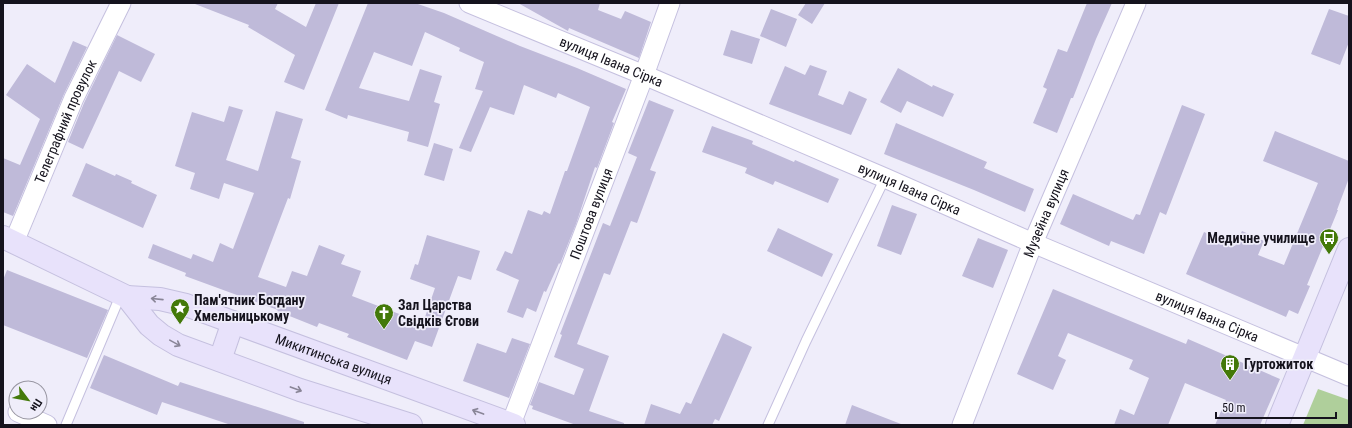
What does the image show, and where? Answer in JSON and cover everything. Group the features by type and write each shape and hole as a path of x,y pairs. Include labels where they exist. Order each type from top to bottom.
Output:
{"street":[{"name":"Телеграфний провулок","path":"9,240 74,98 122,3"},
{"name":"вулиця Івана Сірка","path":"469,3 644,75 1033,243 1349,376"},
{"name":"Поштова вулиця","path":"513,424 670,3"},
{"name":"Музейна вулиця","path":"962,425 1033,243 1136,3"},
{"name":"Микитинська вулиця","path":"9,240 124,295 173,301 513,424"},
{"path":"1277,425 1349,249"},
{"name":"Микитинська вулиця","path":"124,295 149,325 161,335 178,345 300,390 412,425"},
{"path":"220,360 234,322"},
{"path":"36,420 47,425"}],"lane":[{"path":"768,425 806,341 885,178"},
{"path":"66,425 124,295"}],"green space":[{"path":"1318,389 1349,400 1349,425 1303,425"}],"building":[{"path":"195,3 278,3 275,9 306,27 316,3 339,3 304,90 284,82 295,55 248,27 249,25"},
{"path":"368,3 415,3 444,13 626,89 612,122 614,123 597,168 595,167 576,224 560,264 559,263 546,292 544,291 536,312 527,308 523,318 507,312 519,280 496,270 505,251 512,254 528,210 542,215 544,211 550,214 590,107 558,93 556,98 524,85 514,115 490,107 471,152 459,148 483,91 475,89 484,62 459,51 460,48 425,32 412,66 374,52 359,88 409,101 420,69 442,76 434,102 440,104 428,147 407,141 409,132 348,115 347,119 325,110"},
{"path":"518,3 600,3 598,10 621,19 625,11 651,22 639,58 569,28 568,31"},
{"path":"806,3 825,3 812,24 798,15"},
{"path":"1087,3 1112,3 1057,133 1033,123 1047,89 1043,87 1058,49 1067,52"},
{"path":"771,9 797,19 786,47 760,36"},
{"path":"1329,9 1349,16 1349,42 1340,65 1311,54"},
{"path":"731,30 760,39 752,64 723,55"},
{"path":"117,35 155,54 141,82 119,71 83,149 68,142 84,103"},
{"path":"73,41 87,47 64,94 13,216 3,212 3,158 20,165 40,119 6,95 27,64 55,83"},
{"path":"810,65 827,71 818,95 843,105 849,91 867,99 851,135 769,104 785,66 805,75"},
{"path":"898,68 932,87 933,85 954,94 943,117 907,101 901,113 880,102"},
{"path":"649,100 674,110 650,170 656,172 637,223 631,221 610,275 604,273 577,344 609,356 589,411 624,423 624,425 576,425 532,409 533,406 530,405 539,382 574,395 584,369 554,357 562,335 560,334 603,223 610,226 637,157 628,153"},
{"path":"1182,105 1205,114 1166,215 1160,212 1144,254 1111,241 1109,246 1060,224 1073,194 1133,220 1136,214 1140,215"},
{"path":"229,106 243,110 226,160 258,171 276,111 303,119 291,158 301,161 290,199 288,198 258,277 286,287 292,271 307,276 319,245 345,255 341,264 361,271 352,296 423,323 435,288 410,279 415,264 418,265 427,235 480,251 471,280 458,276 432,347 415,341 407,360 347,337 349,334 319,323 317,327 277,311 278,310 185,276 186,273 148,258 153,244 191,259 193,254 213,262 220,243 233,249 254,193 224,183 219,199 190,189 195,173 175,166 192,112 224,122"},
{"path":"896,123 987,162 984,168 1034,189 1025,212 884,154"},
{"path":"712,126 753,141 752,144 794,162 795,160 839,179 828,203 775,181 773,185 745,173 747,168 702,152"},
{"path":"1275,131 1349,161 1349,178 1338,210 1307,285 1310,286 1298,314 1289,310 1286,317 1186,274 1204,232 1235,246 1242,231 1264,241 1258,255 1284,265 1318,183 1263,161"},
{"path":"434,143 453,149 444,181 424,175"},
{"path":"86,163 115,176 116,174 132,181 131,183 157,195 143,228 72,196"},
{"path":"892,205 917,214 901,255 877,246"},
{"path":"778,228 833,254 822,277 767,251"},
{"path":"978,238 1008,250 993,288 962,276"},
{"path":"7,270 108,310 87,358 3,325 3,280"},
{"path":"1053,289 1186,344 1188,339 1280,379 1260,425 1215,425 1226,400 1185,383 1168,425 1114,425 1120,409 1134,415 1149,378 1129,369 1133,360 1068,333 1058,356 1066,360 1053,390 1017,374"},
{"path":"723,333 752,347 719,421 715,419 712,425 644,425 651,404 680,414 686,402 691,404"},
{"path":"512,338 530,344 509,398 463,381 477,343 506,353"},
{"path":"104,355 178,386 180,382 304,422 304,425 231,425 162,402 157,415 90,388"},
{"path":"852,405 901,424 901,425 845,425"}],"place":[{"name":"Медичне училище","path":"1329,255"},
{"name":"Пам'ятник Богдану Хмельницькому","path":"180,325"},
{"name":"Зал Царства Свідків Єгови","path":"384,330"},
{"name":"Гуртожиток","path":"1230,381"}]}
